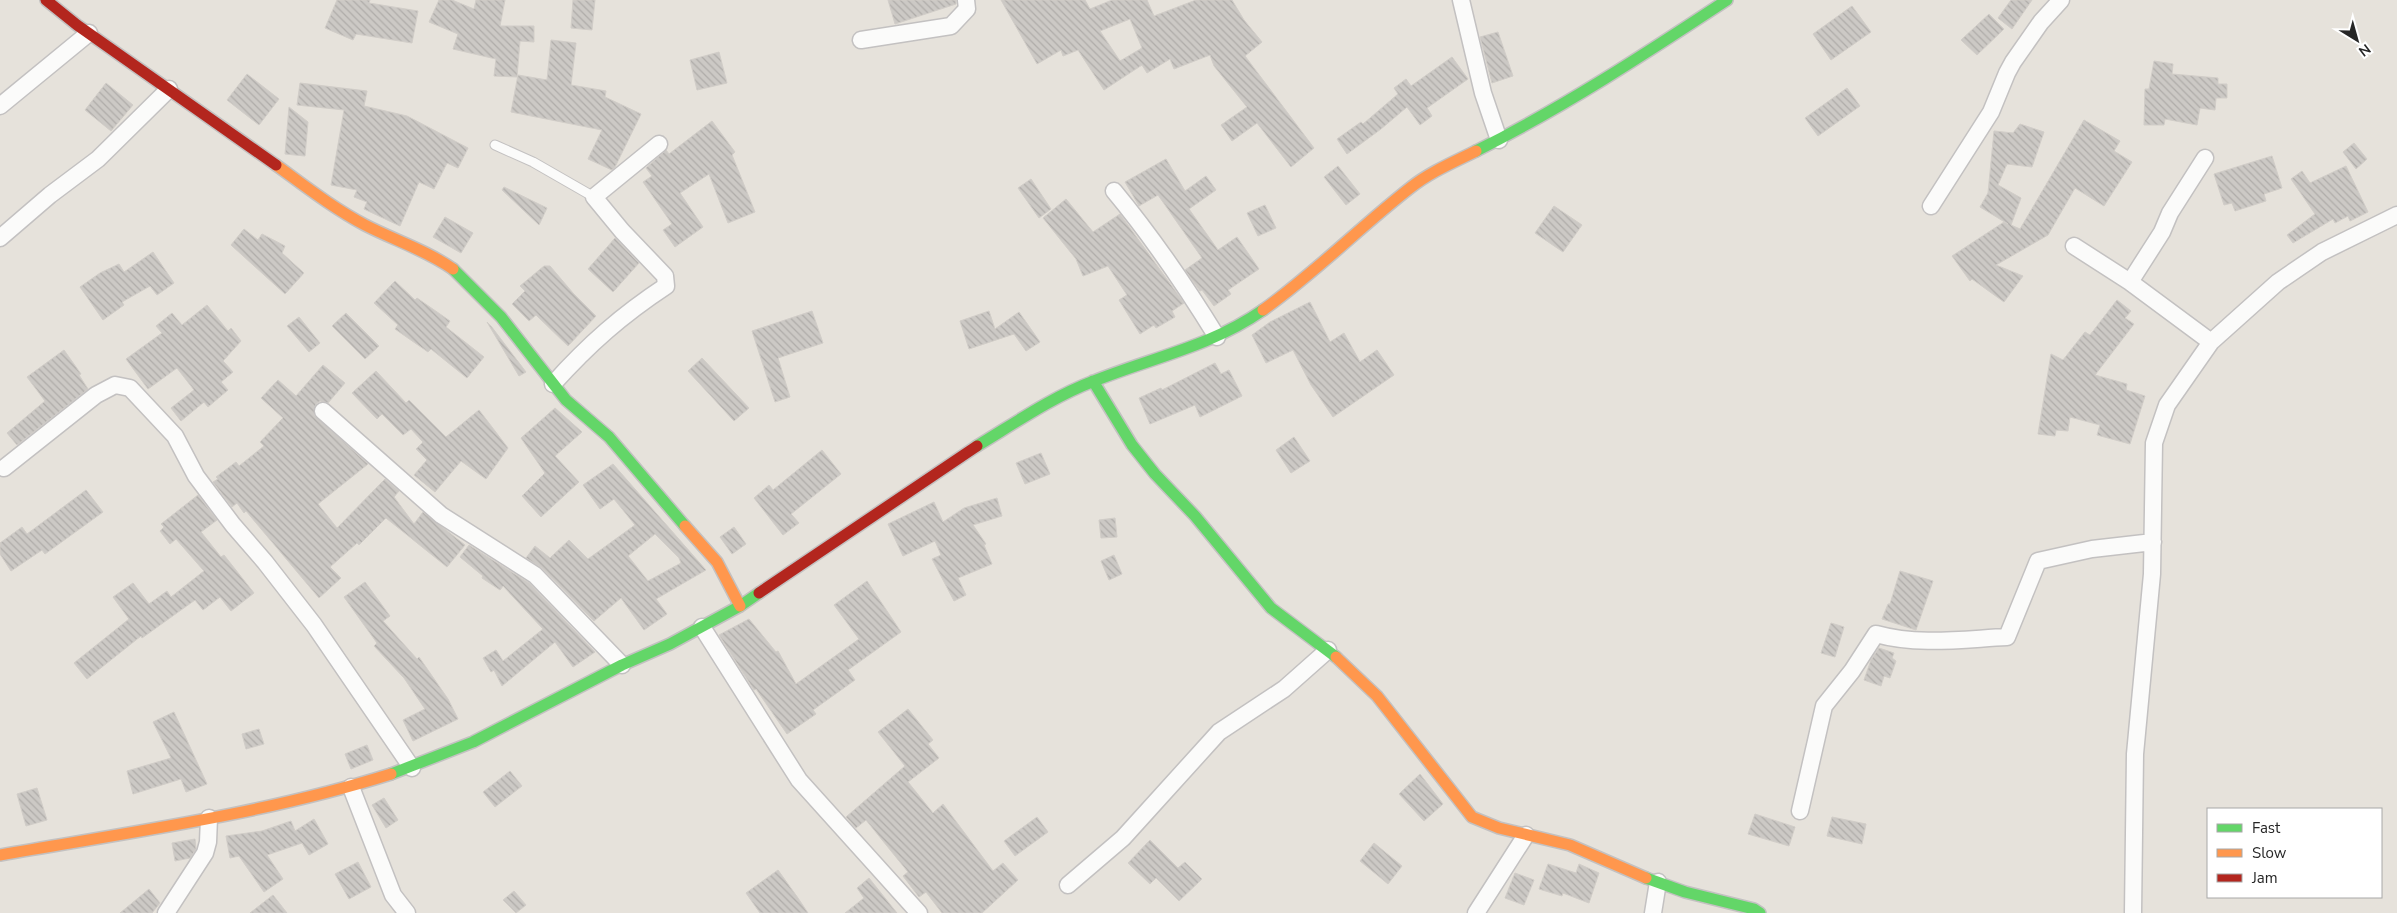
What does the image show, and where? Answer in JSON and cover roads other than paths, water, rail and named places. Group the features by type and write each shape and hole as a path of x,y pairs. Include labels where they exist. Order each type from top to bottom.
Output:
{"street":[{"path":"46,0 89,33 241,138 328,203 365,225 439,259 458,272 501,318 553,384 578,412 609,437 652,490 717,562 740,606"},
{"path":"861,40 951,26 967,9 966,0"},
{"path":"1461,0 1483,93 1499,140"},
{"path":"0,855 209,818 351,787 412,768 474,742 622,665 670,644 740,606 963,454 1035,410 1093,381 1217,337 1239,327 1268,308 1411,187 1440,169 1528,125 1617,72 1727,0"},
{"path":"1930,206 1991,112 2007,73 2042,22 2061,0"},
{"path":"0,106 89,33"},
{"path":"0,238 50,195 98,160 169,89"},
{"path":"553,384 580,354 628,312 666,286 665,276 622,231 594,197 659,144"},
{"path":"2130,282 2205,158"},
{"path":"1114,191 1153,239 1185,285 1217,337"},
{"path":"2134,913 2135,754 2152,574 2154,443 2167,405 2211,342 2285,277 2322,252 2397,215"},
{"path":"2074,246 2130,282 2211,342"},
{"path":"1093,381 1145,462 1195,516 1265,601 1328,650 1377,696 1466,812 1488,824 1570,845 1684,892 1754,909 1760,913"},
{"path":"4,468 103,391 115,385 130,388 172,432 196,476 232,525 265,562 314,625 412,768"},
{"path":"323,411 441,515 535,575 622,665"},
{"path":"1800,811 1824,706 1852,671 1876,634 1895,639 1932,641 2007,637 2038,561 2092,549 2153,542"},
{"path":"702,627 798,780 919,913"},
{"path":"1068,885 1123,838 1219,732 1284,689 1328,650"},
{"path":"351,787 393,895 407,913"},
{"path":"166,913 205,853 208,842 209,818"},
{"path":"1476,913 1526,835"},
{"path":"1653,913 1658,882"}],"lane":[{"path":"495,145 533,162 594,197"}]}
